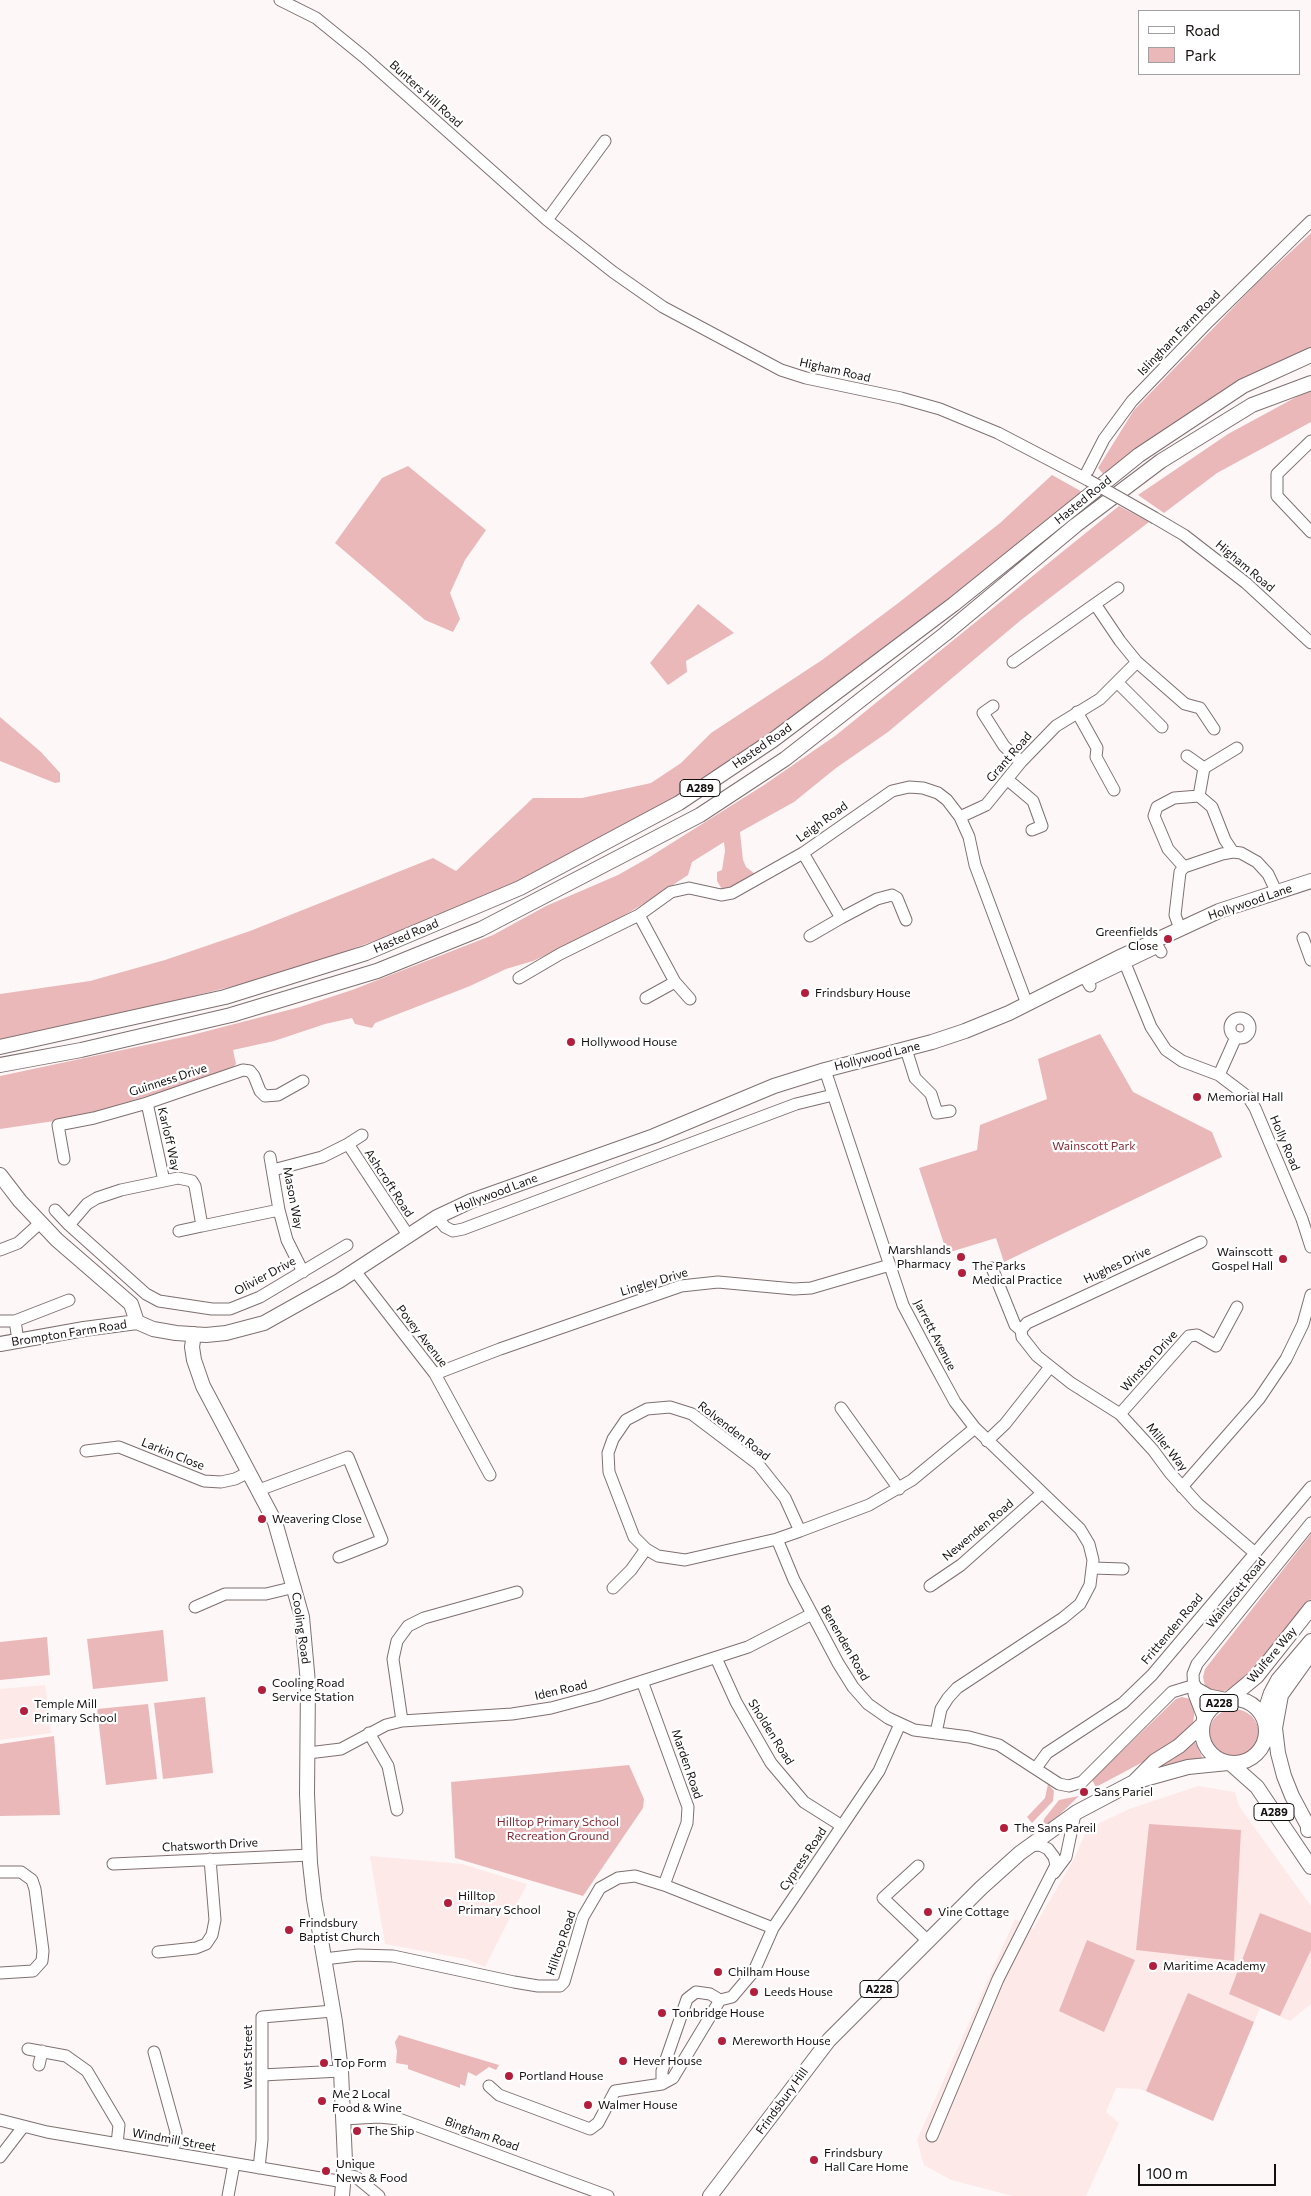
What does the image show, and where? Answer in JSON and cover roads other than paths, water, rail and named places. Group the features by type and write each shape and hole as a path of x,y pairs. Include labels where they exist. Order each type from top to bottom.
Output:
{"main road":[{"name":"Hasted Road","path":"0,1047 225,997 366,953 520,888 678,802 773,740 954,604 1139,455 1243,386 1311,355"},
{"name":"Hasted Road","path":"0,1065 81,1050 231,1015 377,971 482,929 700,815 785,759 945,634 1076,525 1161,461 1252,405 1311,383"},
{"name":"Hollywood Lane","path":"137,1322 153,1329 194,1334 226,1333 264,1324 301,1304 437,1217 484,1196 618,1150 774,1086 966,1031 1123,960 1180,929 1219,911 1311,882"},
{"path":"0,1175 40,1223 71,1253 131,1304 137,1322"},
{"name":"Brompton Farm Road","path":"0,1344 137,1322"},
{"name":"Cooling Road","path":"194,1334 192,1347 194,1360 203,1386 276,1522 302,1617 308,1683 306,1794 310,1854 313,1889 333,2007 341,2071 344,2178 342,2196"},
{"name":"Wulfere Way","path":"1229,1699 1257,1676 1311,1608"},
{"name":"Wulfere Way","path":"1263,1717 1271,1692 1278,1680 1311,1641"},
{"name":"A289","path":"1310,1832 1284,1776 1278,1753 1275,1728 1281,1695 1311,1652"},
{"name":"A228","path":"1263,1717 1257,1708 1248,1702 1229,1699 1213,1707 1203,1723 1202,1737 1208,1751 1217,1759 1229,1763 1242,1763 1255,1756 1262,1748 1266,1733"},
{"path":"1263,1717 1266,1733"},
{"name":"Frindsbury Hill","path":"1134,1782 1155,1761 1179,1746 1203,1723"},
{"name":"A289","path":"1266,1733 1277,1779 1296,1818 1310,1832"},
{"name":"A289","path":"1229,1763 1257,1787 1311,1867"},
{"name":"Frindsbury Hill","path":"710,2196 822,2048 997,1872 1028,1846 1075,1814 1134,1782 1188,1767 1229,1763"}],"street":[{"name":"Bunters Hill Road","path":"280,0 316,18 364,57 547,220"},
{"path":"547,220 605,141"},
{"name":"Higham Road","path":"547,220 613,272 663,307 781,370 806,378 901,398 950,412 1044,455 1184,535 1238,577 1311,643"},
{"name":"Islingham Farm Road","path":"1086,479 1104,439 1132,401 1208,322 1311,220"},
{"path":"1311,441 1277,474 1277,496 1311,532"},
{"path":"1013,662 1118,588"},
{"path":"1095,604 1120,641 1138,662 1185,704 1200,708 1214,729"},
{"name":"Grant Road","path":"960,817 986,805 1021,762 1056,726 1100,699 1118,684 1138,662"},
{"path":"1118,684 1162,728"},
{"path":"984,712 1004,746 1021,762"},
{"path":"1078,712 1097,748 1096,757 1114,790"},
{"path":"1199,796 1204,768 1237,748"},
{"path":"1187,756 1204,768"},
{"path":"1008,780 1033,801 1040,831"},
{"name":"Leigh Road","path":"519,978 560,954 640,915 671,892 689,888 721,895 732,893 803,853 892,791 909,787 924,788 938,793 947,800 960,817 969,837 975,865 1027,1004"},
{"path":"1184,867 1168,849 1154,816 1157,807 1165,801 1182,796 1199,796 1212,808 1225,840 1233,852"},
{"path":"1180,929 1175,915 1180,872 1184,867 1222,854 1241,852 1257,862 1268,874 1277,892"},
{"path":"803,853 841,918"},
{"path":"810,936 877,899 892,895 897,898 906,920"},
{"path":"640,915 675,982 690,999"},
{"path":"1303,938 1311,960"},
{"path":"1090,986 1087,981 1123,960 1158,947 1161,952"},
{"name":"Holly Road","path":"1123,960 1151,1027 1166,1050 1182,1061 1219,1075 1248,1097 1256,1108 1306,1217 1311,1247"},
{"path":"646,998 675,982"},
{"path":"1219,1075 1236,1037"},
{"path":"906,1048 915,1078 931,1094 937,1113 950,1111"},
{"name":"Guinness Drive","path":"64,1159 58,1125 94,1118 147,1103 243,1070 250,1071 260,1091 265,1096 278,1095 303,1081"},
{"name":"Jarrett Avenue","path":"825,1070 903,1305 955,1402 987,1441 1080,1530 1092,1552 1093,1568 1088,1590 1074,1610 972,1677 950,1696 940,1713 936,1733"},
{"name":"Hollywood Lane","path":"437,1217 444,1227 452,1231 463,1229 796,1104 833,1095"},
{"name":"Karloff Way","path":"147,1103 164,1181"},
{"name":"Ashcroft Road","path":"273,1170 322,1157 362,1135"},
{"name":"Ashcroft Road","path":"348,1144 408,1235"},
{"name":"Mason Way","path":"270,1157 279,1210 287,1240 303,1272"},
{"path":"69,1225 87,1204 97,1198 121,1190 178,1178 192,1181 195,1186 202,1226"},
{"name":"Olivier Drive","path":"55,1210 69,1225 146,1294 158,1301 173,1304 230,1309 260,1296 347,1246"},
{"path":"179,1231 279,1210"},
{"path":"0,1250 18,1244 40,1223"},
{"name":"Hughes Drive","path":"1021,1330 1027,1323 1201,1242"},
{"name":"Lingley Drive","path":"435,1374 500,1349 681,1286 718,1282 811,1288 890,1265"},
{"name":"Miller Way","path":"992,1268 1015,1325 1021,1330 1022,1337 1037,1356 1071,1383 1120,1414 1154,1450 1182,1487 1198,1504 1255,1553"},
{"name":"Povey Avenue","path":"354,1271 435,1374 490,1475"},
{"path":"1182,1487 1259,1399 1286,1359 1303,1324 1311,1295"},
{"path":"0,1321 15,1321 69,1300"},
{"name":"Winston Drive","path":"1120,1414 1189,1336 1197,1335 1216,1346 1237,1307"},
{"path":"15,1321 18,1340"},
{"path":"987,1441 1005,1424 1050,1367"},
{"name":"Rolvenden Road","path":"800,1531 784,1498 758,1464 692,1414 670,1406 654,1407 639,1412 621,1426 612,1439 608,1461 609,1472 630,1530 646,1549 667,1559 685,1560 777,1539 800,1531 869,1505 899,1489 975,1428"},
{"path":"841,1408 899,1489"},
{"name":"Larkin Close","path":"86,1450 119,1447 204,1482 221,1482 235,1479 248,1472"},
{"path":"259,1490 348,1457 382,1540 339,1557"},
{"name":"Frittenden Road","path":"1036,1768 1047,1753 1123,1703 1152,1675 1311,1487"},
{"name":"Newenden Road","path":"930,1586 961,1564 1042,1493"},
{"name":"Wainscott Road","path":"1203,1723 1194,1694 1194,1674 1199,1660 1311,1522"},
{"name":"Benenden Road","path":"777,1539 791,1575 845,1675 859,1695 874,1709 914,1730 969,1737 995,1743 1057,1783 1069,1786 1082,1782 1172,1692 1195,1686"},
{"path":"613,1588 631,1570 646,1549"},
{"path":"1093,1568 1124,1569"},
{"path":"195,1608 225,1594 266,1594 295,1587"},
{"path":"402,1721 393,1659 396,1641 408,1626 424,1618 518,1592"},
{"name":"Iden Road","path":"308,1753 341,1749 386,1725 402,1721 512,1714 551,1708 748,1647 812,1614"},
{"name":"Sholden Road","path":"716,1658 736,1702 771,1764 804,1802 842,1826"},
{"name":"Marden Road","path":"642,1681 686,1796 689,1810 686,1826 664,1884"},
{"path":"1195,1686 1209,1694 1229,1699"},
{"name":"Cypress Road","path":"662,2084 672,2078 720,2000 732,1997 754,1971 773,1928 879,1771 900,1724"},
{"path":"369,1733 388,1766 397,1810"},
{"path":"1047,1882 1066,1857 1075,1814"},
{"path":"932,2136 998,1979 1056,1865 1054,1857 1048,1848 1040,1845 1028,1846"},
{"name":"Chatsworth Drive","path":"113,1864 310,1854"},
{"path":"158,1952 196,1948 206,1944 212,1935 215,1920 210,1859"},
{"path":"918,1866 883,1898 928,1941"},
{"path":"0,1872 21,1872 32,1880 44,1951 42,1961 33,1971 0,1973"},
{"name":"Hilltop Road","path":"324,1959 358,1955 393,1956 514,1982 553,1988 560,1986 564,1982 583,1917 600,1888 618,1878 635,1876 664,1884 773,1928"},
{"path":"489,2086 499,2095 590,2129 598,2123 615,2090 662,2084 662,2071 687,1999 696,1992 710,1994 720,2000"},
{"name":"West Street","path":"259,2168 262,2142 262,2017 333,2007"},
{"path":"28,2049 72,2059 89,2073 119,2125 117,2144"},
{"path":"39,2065 42,2052"},
{"path":"154,2052 176,2132 172,2153"},
{"path":"262,2075 341,2071"},
{"name":"Bingham Road","path":"343,2119 380,2117 399,2119 608,2196"},
{"name":"Windmill Street","path":"0,2120 23,2127 234,2164 344,2178 356,2177 379,2196"},
{"path":"0,2157 23,2127"},
{"path":"228,2196 234,2164"}],"place":[{"name":"Greenfields Close","path":"1168,939"},
{"name":"Frindsbury House","path":"805,993"},
{"name":"Hollywood House","path":"571,1042"},
{"name":"Memorial Hall","path":"1197,1097"},
{"name":"Marshlands Pharmacy","path":"961,1257"},
{"name":"Wainscott Gospel Hall","path":"1283,1259"},
{"name":"The Parks Medical Practice","path":"962,1273"},
{"name":"Weavering Close","path":"262,1519"},
{"name":"Cooling Road Service Station","path":"262,1690"},
{"name":"Temple Mill Primary School","path":"24,1711"},
{"name":"Sans Pariel","path":"1084,1792"},
{"name":"The Sans Pareil","path":"1004,1828"},
{"name":"Hilltop Primary School","path":"448,1903"},
{"name":"Vine Cottage","path":"928,1912"},
{"name":"Frindsbury Baptist Church","path":"289,1930"},
{"name":"Maritime Academy","path":"1153,1966"},
{"name":"Chilham House","path":"718,1972"},
{"name":"Leeds House","path":"754,1992"},
{"name":"Tonbridge House","path":"662,2013"},
{"name":"Mereworth House","path":"722,2041"},
{"name":"Hever House","path":"623,2061"},
{"name":"Top Form","path":"324,2063"},
{"name":"Portland House","path":"509,2076"},
{"name":"Me 2 Local Food & Wine","path":"322,2101"},
{"name":"Walmer House","path":"588,2105"},
{"name":"The Ship","path":"357,2131"},
{"name":"Frindsbury Hall Care Home","path":"814,2160"},
{"name":"Unique News & Food","path":"326,2171"}],"park label":[{"name":"Wainscott Park","path":"1094,1146"},
{"name":"Hilltop Primary School Recreation Ground","path":"558,1829"}]}
